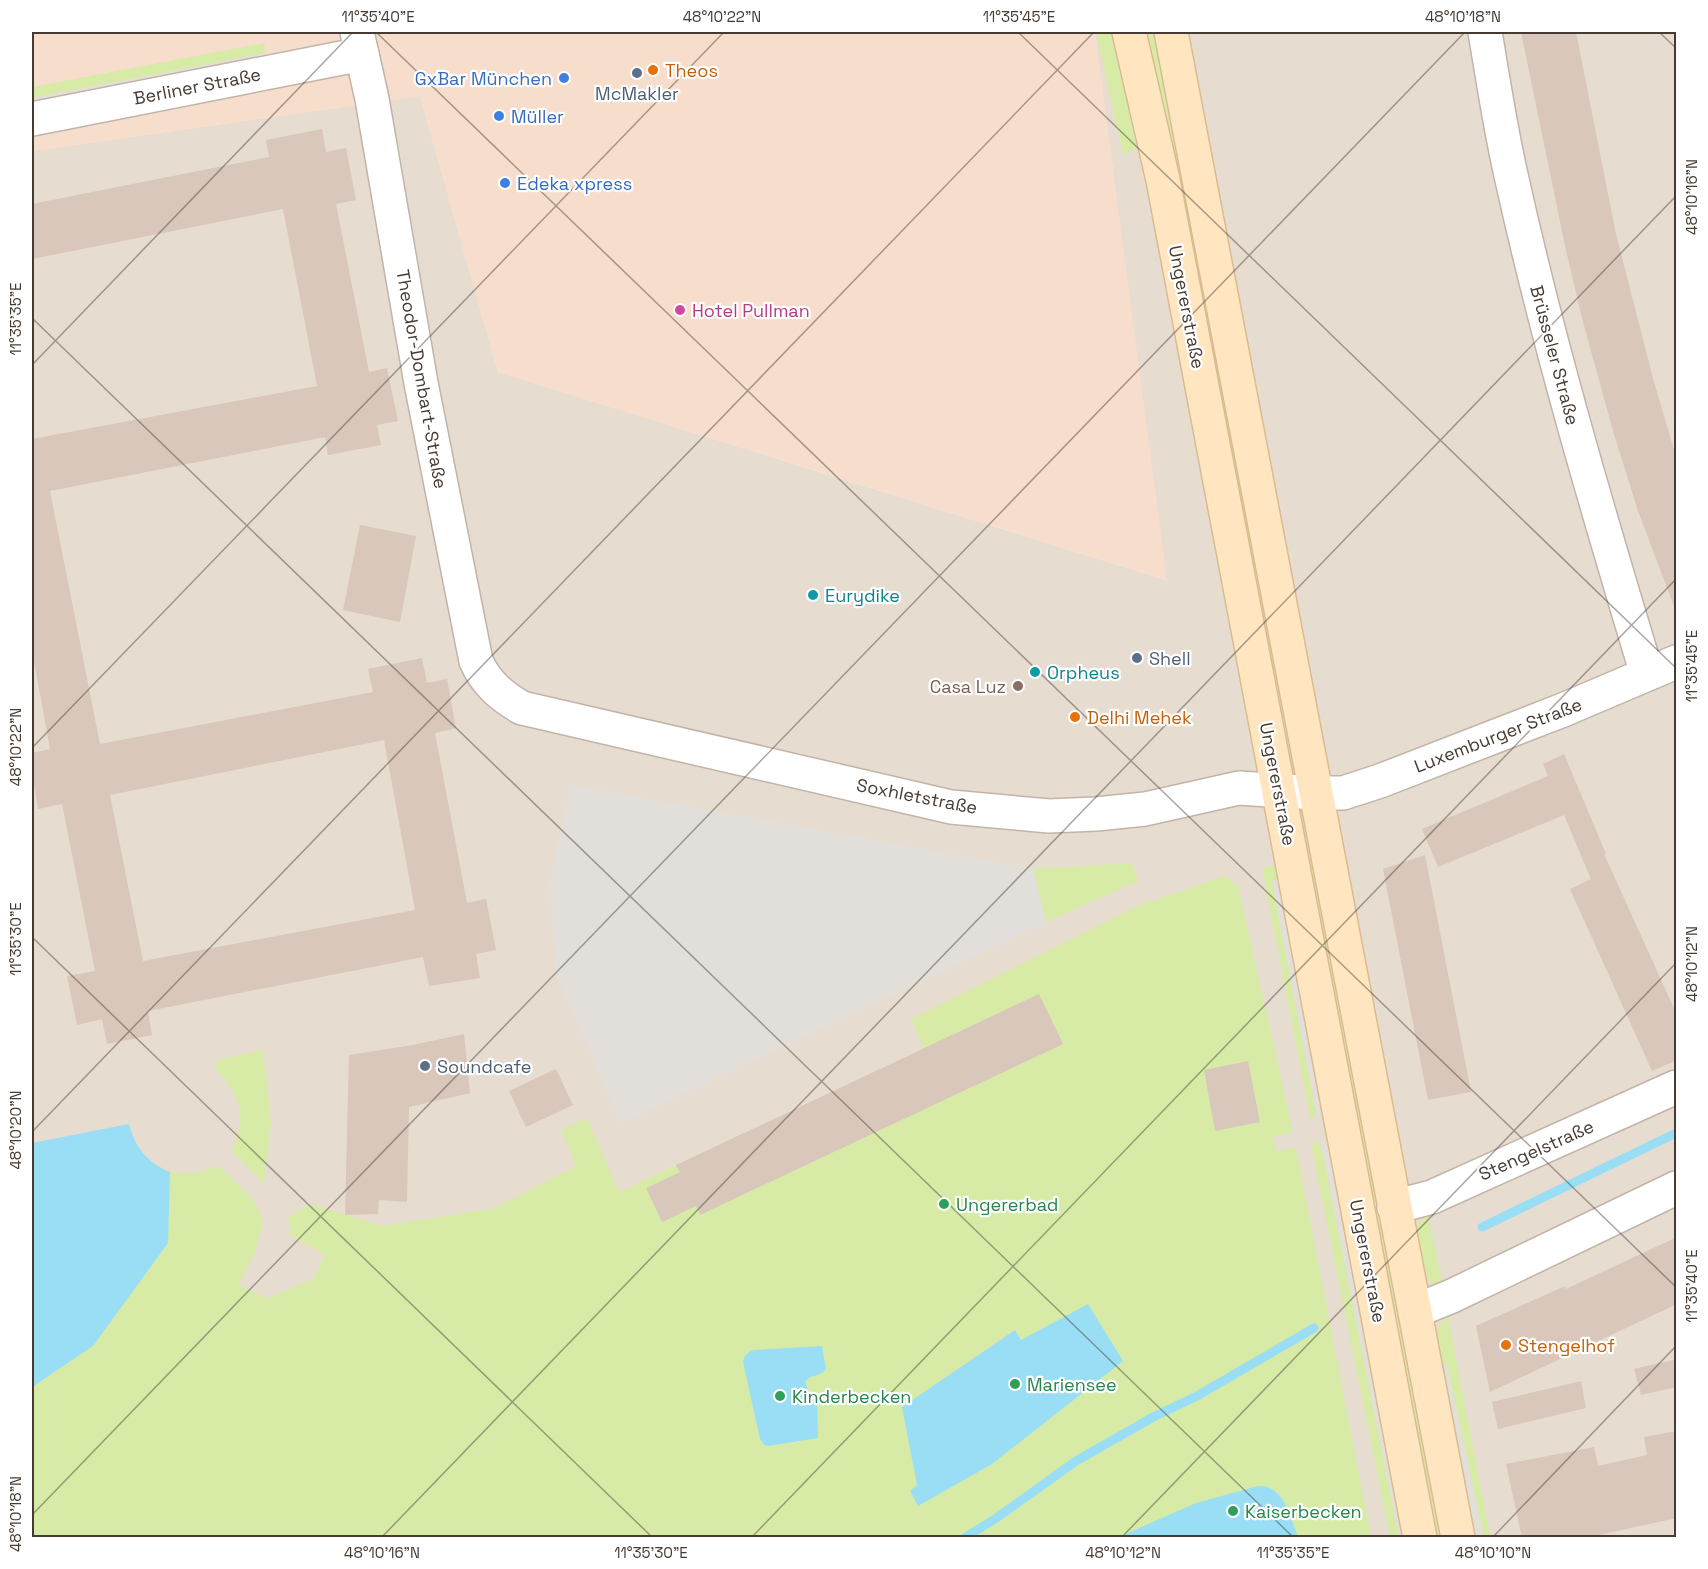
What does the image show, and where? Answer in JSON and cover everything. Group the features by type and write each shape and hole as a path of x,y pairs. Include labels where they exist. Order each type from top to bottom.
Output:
{"main road":[{"name":"Ungererstraße","path":"1129,32 1162,180 1420,1538"},
{"name":"Ungererstraße","path":"1172,32 1458,1538"}],"street":[{"name":"Brüsseler Straße","path":"1485,32 1510,173 1551,344 1586,470 1662,668"},
{"name":"Berliner Straße","path":"32,119 359,43"},
{"name":"Theodor-Dombart-Straße","path":"359,43 372,99 421,382 476,661 492,687 506,699 522,708"},
{"name":"Luxemburger Straße","path":"1316,793 1343,793 1380,781 1563,710 1662,668"},
{"name":"Soxhletstraße","path":"522,708 951,807 1049,816 1145,809 1239,788 1316,793"},
{"name":"Stengelstraße","path":"1394,1207 1432,1197 1677,1087"},
{"path":"1415,1311 1452,1296 1677,1188"}],"shaded area":[{"path":"32,32 1095,32 1167,580 498,372 420,96 32,151"},
{"path":"1095,32 1676,32 1676,1537 1363,1537 1248,1061 1221,922 1039,994 676,1165 32,1481 32,151 420,96 498,372 1166,580"},
{"path":"266,53 268,62 32,107 32,98"},
{"path":"570,785 1033,869 1046,922 621,1123 556,973 550,884"},
{"path":"1283,879 1328,1114 1317,1116 1272,881"},
{"path":"1332,1140 1410,1537 1399,1537 1321,1143"},
{"path":"1435,1358 1447,1365 1483,1533 1481,1537 1473,1537"}],"green space":[{"path":"1096,32 1116,32 1143,140 1138,147 1123,155"},
{"path":"1143,32 1158,32 1286,709 1277,710"},
{"path":"264,43 266,53 32,98 32,87"},
{"path":"1132,863 1138,881 1046,922 1033,869"},
{"path":"1280,865 1283,879 1272,882 1317,1116 1310,1118 1262,868"},
{"path":"1316,867 1445,1537 1435,1537 1307,869"},
{"name":"Ungererbad","path":"1225,876 1238,886 1293,1132 1272,1137 1277,1151 1296,1147 1371,1537 32,1538 32,1387 93,1346 167,1243 170,1172 195,1173 219,1166 250,1196 263,1223 254,1255 238,1285 267,1298 313,1279 325,1255 290,1235 288,1217 310,1204 383,1226 495,1208 576,1166 561,1130 587,1118 619,1192 924,1049 911,1019 1137,906"},
{"path":"263,1050 271,1121 264,1184 231,1150 239,1128 239,1107 230,1087 215,1069 219,1059"},
{"path":"1321,1143 1399,1537 1390,1537 1311,1145"},
{"path":"1428,1215 1443,1286 1424,1277 1415,1231 1423,1218"},
{"path":"1448,1316 1490,1537 1481,1537 1483,1532 1435,1358 1435,1340 1438,1330"}],"water":[{"path":"129,1124 144,1154 155,1164 170,1172 168,1243 93,1346 32,1387 32,1143"},
{"name":"Mariensee","path":"1088,1304 1123,1361 992,1464 918,1506 910,1491 917,1485 902,1407 1015,1330 1021,1340"},
{"name":"Kinderbecken","path":"822,1346 826,1369 805,1382 810,1395 817,1399 818,1438 764,1445 760,1439 743,1362 746,1355 755,1350"},
{"name":"Kaiserbecken","path":"1258,1486 1267,1487 1280,1496 1289,1512 1298,1537 1121,1537 1196,1503"}],"building":[{"path":"1521,32 1576,32 1616,234 1654,382 1677,460 1677,609 1675,609 1638,511 1583,322"},
{"path":"322,129 326,152 346,148 356,200 336,204 369,372 387,368 398,421 377,425 381,445 328,455 325,437 50,491 100,744 373,692 368,669 422,658 427,683 447,679 456,728 435,733 467,903 486,899 496,950 476,954 480,978 429,986 423,957 148,1011 152,1035 107,1044 102,1019 77,1025 67,976 95,971 62,804 38,809 32,771 32,753 50,749 32,650 32,439 317,386 283,209 32,259 32,204 269,157 266,140","holes":["384,740 415,910 143,961 110,795"]},
{"path":"360,525 416,536 400,622 343,610"},
{"path":"1564,754 1606,854 1604,854 1677,1015 1677,1060 1652,1071 1570,889 1591,879 1564,815 1438,867 1422,829 1548,776 1543,764"},
{"path":"1425,855 1471,1092 1428,1100 1383,869"},
{"path":"1039,994 1063,1044 700,1215 696,1206 662,1222 646,1188 680,1172 676,1165"},
{"path":"464,1034 470,1093 409,1107 407,1202 379,1200 378,1214 345,1215 349,1055"},
{"path":"1248,1061 1260,1122 1215,1131 1204,1070"},
{"path":"556,1069 573,1105 526,1127 509,1091"},
{"path":"1677,1237 1677,1304 1490,1392 1476,1326 1565,1286 1566,1289"},
{"path":"1677,1359 1677,1387 1641,1395 1634,1369"},
{"path":"1581,1381 1586,1408 1498,1429 1492,1402"},
{"path":"1677,1431 1677,1518 1585,1538 1522,1538 1506,1464 1594,1447 1598,1466 1647,1455 1644,1437"}],"waterway":[{"path":"1482,1227 1676,1133"},
{"path":"964,1538 995,1519 1076,1461 1155,1416 1197,1396 1314,1328"}],"place":[{"name":"Theos","path":"653,70"},
{"name":"McMakler","path":"637,73"},
{"name":"GxBar München","path":"564,78"},
{"name":"Müller","path":"499,116"},
{"name":"Edeka xpress","path":"505,183"},
{"name":"Hotel Pullman","path":"680,310"},
{"name":"Eurydike","path":"813,595"},
{"name":"Shell","path":"1137,658"},
{"name":"Orpheus","path":"1035,672"},
{"name":"Casa Luz","path":"1018,686"},
{"name":"Delhi Mehek","path":"1075,717"},
{"name":"Soundcafe","path":"425,1066"},
{"name":"Ungererbad","path":"944,1204"},
{"name":"Stengelhof","path":"1506,1345"},
{"name":"Mariensee","path":"1015,1384"},
{"name":"Kinderbecken","path":"780,1396"},
{"name":"Kaiserbecken","path":"1233,1511"}]}
